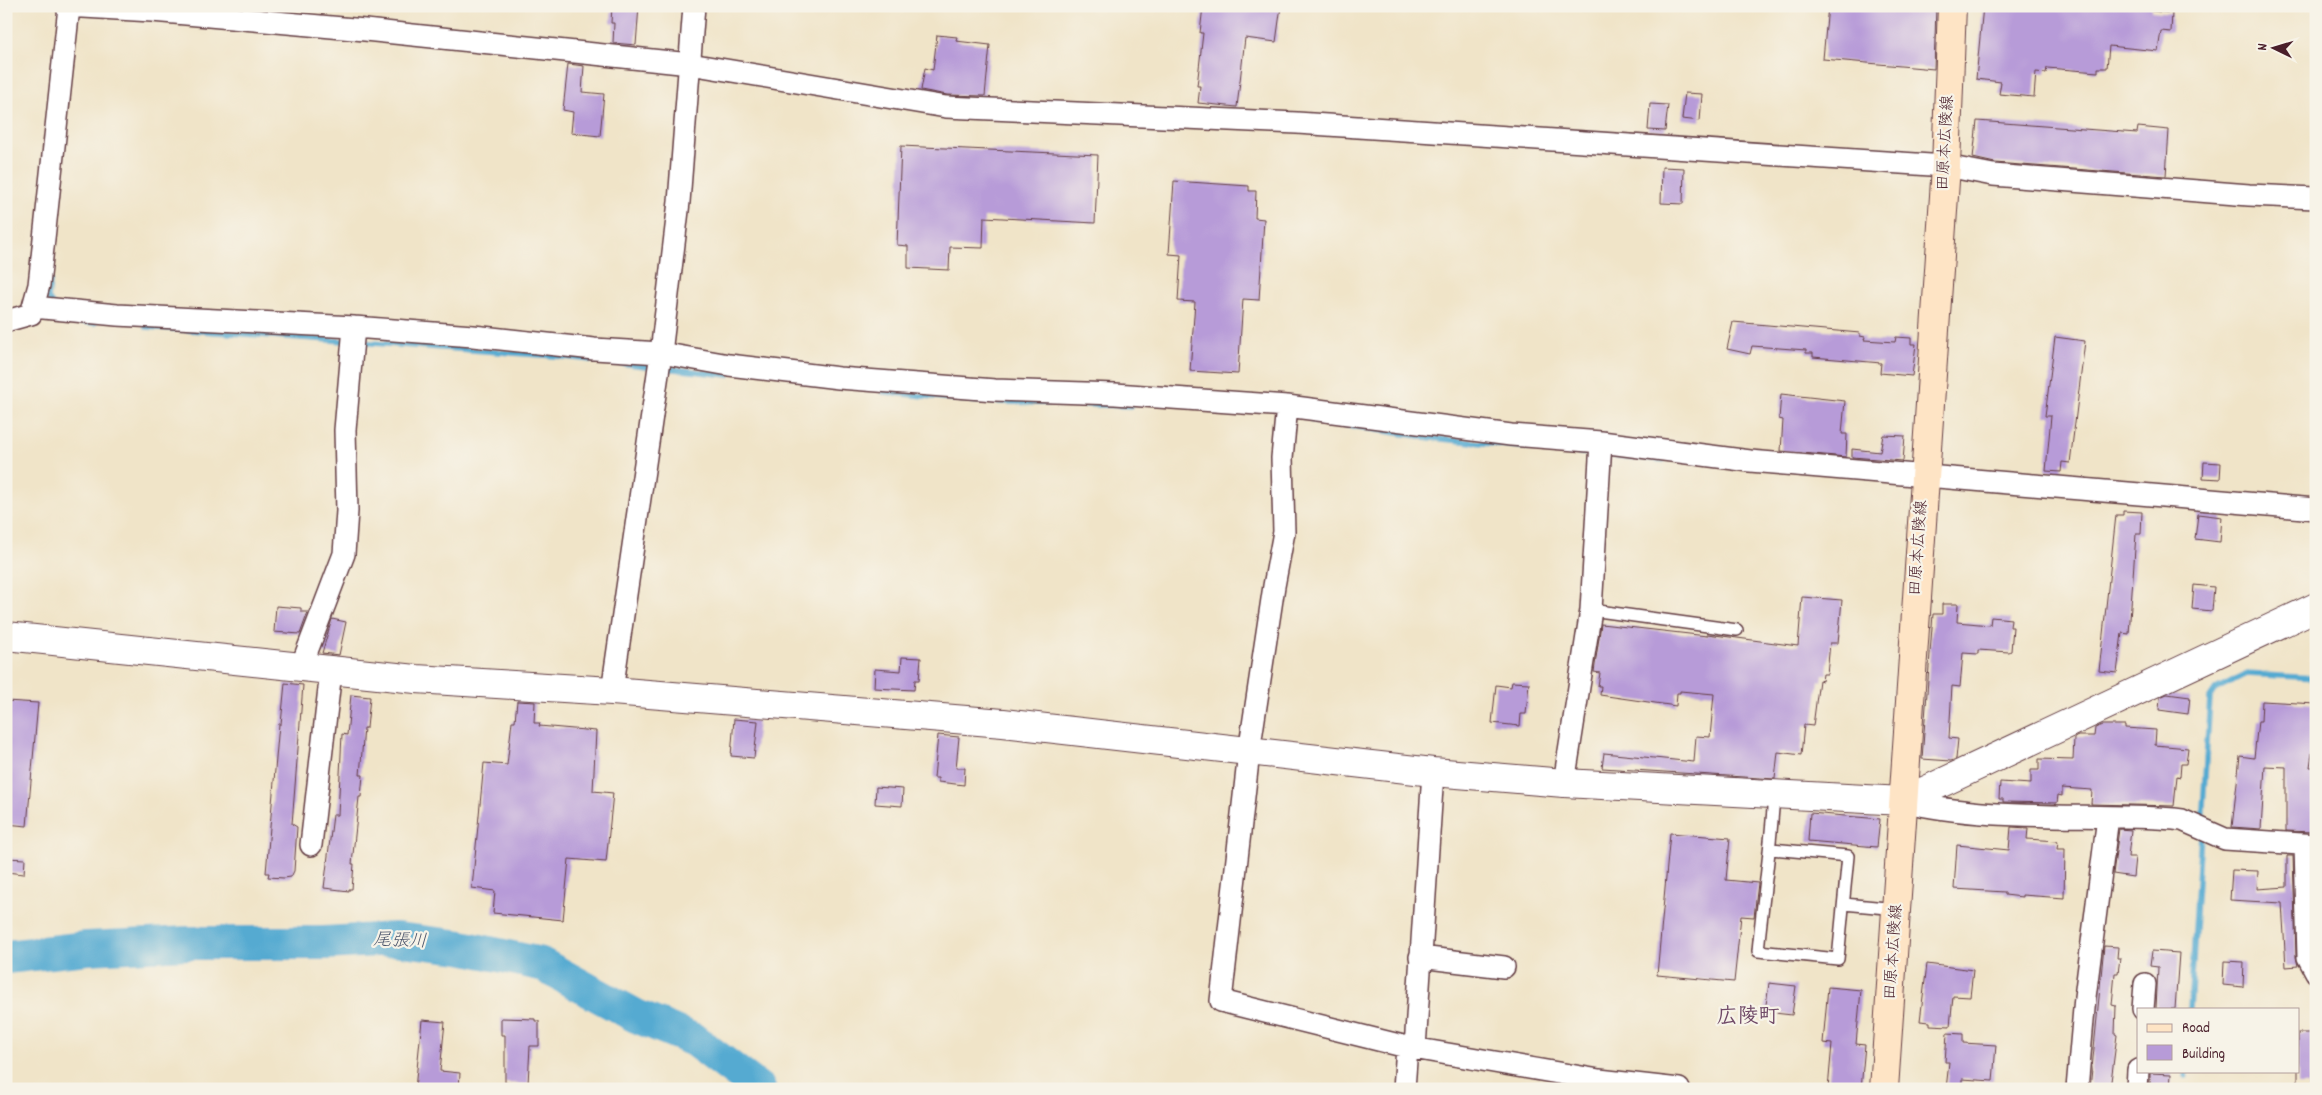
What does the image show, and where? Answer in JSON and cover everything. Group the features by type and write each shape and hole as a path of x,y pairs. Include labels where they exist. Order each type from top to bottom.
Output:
{"main road":[{"name":"田原本広陵線","path":"1884,1089 1946,166 1952,6"}],"street":[{"path":"612,690 660,354 679,202 694,6"},
{"path":"6,321 30,314 40,276 73,7 152,10 690,64 946,107 1297,123 1946,166 1993,174 2249,195 2316,198"},
{"path":"33,307 230,322 354,327 660,354 729,365 839,378 995,390 1115,394 1286,415 1511,435 1600,451 1750,461 2316,509"},
{"path":"301,667 344,554 347,511 344,430 354,327"},
{"path":"1286,415 1282,458 1284,532 1249,752 1221,1001 1411,1047 1600,1080 1679,1089"},
{"path":"1564,783 1591,610 1600,451"},
{"path":"1903,801 2316,607"},
{"path":"6,636 416,679 612,690 1003,723 1433,772 1564,783 1903,801 1940,809 2036,815 2174,819 2190,823 2210,833 2234,840 2310,845 2308,957 2316,972"},
{"path":"312,845 331,671"},
{"path":"1404,1089 1411,1047 1420,957 1433,772"},
{"path":"2077,1089 2085,997 2108,817"},
{"path":"1420,957 1504,967"},
{"path":"2143,1008 2145,984"},
{"path":"2137,1089 2138,1072"}],"lane":[{"path":"1591,610 1737,630"},
{"path":"1771,849 1848,856 1838,959 1758,951 1764,880 1771,849 1774,794"},
{"path":"1844,904 1897,909"}],"building":[{"path":"612,6 639,6 636,45 613,43 614,23 611,23"},
{"path":"1203,6 1281,6 1276,42 1245,38 1237,107 1198,103 1200,86 1197,86 1203,33 1200,33"},
{"path":"1828,6 1936,6 1934,69 1823,59"},
{"path":"1983,6 2152,6 2151,11 2172,13 2171,32 2161,31 2158,51 2109,46 2107,68 2098,68 2098,72 2047,68 2046,73 2036,72 2034,97 1999,94 2001,82 1976,79"},
{"path":"937,35 957,37 956,41 990,45 985,96 947,95 921,90 925,68 933,70"},
{"path":"568,64 584,66 582,92 604,94 600,136 571,133 573,112 563,110"},
{"path":"1685,93 1702,94 1700,121 1682,119"},
{"path":"1650,104 1668,105 1665,131 1648,130"},
{"path":"1977,121 2137,133 2138,127 2169,130 2166,176 1995,163 1973,158"},
{"path":"901,146 1098,155 1095,223 984,217 983,248 950,247 949,270 908,268 908,246 897,245"},
{"path":"1662,167 1684,168 1683,204 1661,203"},
{"path":"1174,181 1249,186 1249,191 1256,191 1255,218 1264,219 1259,300 1243,299 1238,374 1190,371 1195,302 1178,301 1181,255 1169,254"},
{"path":"1733,322 1860,333 1860,336 1865,337 1864,340 1895,342 1896,337 1911,338 1911,344 1916,344 1912,376 1880,373 1881,363 1813,357 1813,353 1806,353 1806,350 1752,346 1750,354 1727,349"},
{"path":"2055,337 2085,341 2070,463 2062,462 2061,472 2046,471 2051,416 2045,416"},
{"path":"1781,394 1845,401 1842,434 1847,434 1846,457 1781,451 1783,420 1779,419"},
{"path":"1883,435 1905,436 1903,461 1852,457 1852,449 1880,452"},
{"path":"2204,462 2221,463 2220,479 2203,478"},
{"path":"2123,511 2142,512 2141,534 2136,534 2129,634 2122,633 2117,673 2099,671 2116,515 2123,515"},
{"path":"2198,514 2222,517 2220,542 2195,539"},
{"path":"2194,585 2214,587 2212,611 2192,609"},
{"path":"1802,597 1842,600 1838,643 1830,643 1827,674 1823,674 1822,681 1819,680 1813,726 1804,725 1801,755 1778,752 1775,779 1602,768 1604,753 1694,762 1696,736 1710,737 1714,694 1680,691 1680,693 1677,693 1676,706 1600,695 1601,686 1598,686 1600,673 1594,672 1601,624 1707,636 1707,634 1798,646"},
{"path":"1942,604 1958,604 1957,622 1990,625 1991,617 2011,619 2010,627 2013,627 2011,651 1978,650 1978,654 1963,653 1960,687 1952,686 1949,738 1958,739 1956,759 1951,761 1922,759 1933,614 1942,614"},
{"path":"276,606 301,608 301,612 308,612 300,634 274,632"},
{"path":"332,619 346,622 339,655 322,653"},
{"path":"902,657 921,658 919,680 915,680 914,690 874,688 875,669 901,671"},
{"path":"1512,682 1529,683 1526,714 1521,714 1520,726 1492,723 1496,685 1511,687"},
{"path":"285,683 303,685 292,824 297,827 294,871 291,877 284,878 268,877 269,873 266,873 279,724 281,724"},
{"path":"2167,694 2190,697 2188,714 2159,710 2160,697"},
{"path":"351,695 370,697 367,728 364,728 360,775 363,775 352,864 354,864 352,889 349,889 349,891 324,888 333,815 338,815 342,734 347,735"},
{"path":"6,701 38,703 27,826 6,824"},
{"path":"517,701 535,702 534,723 540,723 539,726 596,731 593,791 613,793 606,862 569,859 563,920 493,913 495,891 472,888 484,763 507,765 512,721 515,721"},
{"path":"2262,701 2316,704 2316,726 2310,767 2316,767 2315,832 2286,831 2286,767 2265,766 2261,829 2232,827 2240,756 2254,758 2258,721 2261,721"},
{"path":"734,719 758,721 754,758 731,756"},
{"path":"2102,725 2125,725 2125,728 2156,730 2155,745 2188,748 2186,764 2181,764 2180,777 2177,776 2174,806 2091,804 2092,790 2062,788 2062,796 2058,795 2057,803 2003,802 2003,799 1999,799 2000,782 2031,784 2031,770 2039,770 2039,759 2073,760 2074,738 2078,736 2094,736 2095,728"},
{"path":"938,735 959,737 956,768 965,768 964,785 938,782 938,778 934,778"},
{"path":"876,787 903,789 902,806 875,804"},
{"path":"1810,813 1880,819 1877,847 1808,841"},
{"path":"2011,827 2028,828 2027,839 2058,841 2057,849 2065,849 2064,898 2022,895 2022,897 2005,895 2005,892 1954,889 1957,845 2009,850"},
{"path":"2119,829 2131,830 2128,857 2135,857 2133,877 2113,874"},
{"path":"1670,833 1730,838 1726,880 1758,883 1754,917 1741,916 1734,982 1657,975"},
{"path":"2287,856 2293,856 2296,957 2298,966 2286,967 2282,903 2230,900 2232,870 2258,871 2257,889 2287,887"},
{"path":"6,858 25,859 24,874 6,872"},
{"path":"2104,946 2118,947 2117,958 2120,958 2118,973 2115,973 2112,1005 2116,1006 2115,1034 2117,1035 2110,1089 2090,1089"},
{"path":"2152,951 2179,953 2175,1008 2156,1008 2158,967 2150,966"},
{"path":"2224,961 2244,962 2243,987 2223,985"},
{"path":"1927,964 1973,970 1970,997 1953,996 1950,1026 1930,1025 1930,1022 1920,1021"},
{"path":"1769,983 1796,986 1792,1015 1765,1012"},
{"path":"1828,987 1861,990 1856,1044 1865,1045 1861,1089 1828,1089 1832,1044 1823,1043"},
{"path":"501,1018 535,1019 535,1021 539,1021 539,1046 530,1046 528,1084 505,1083 505,1035 501,1035"},
{"path":"422,1020 445,1022 440,1071 460,1073 459,1089 415,1089"},
{"path":"1947,1033 1963,1034 1963,1043 1996,1045 1993,1081 1962,1079 1962,1089 1946,1089 1949,1062 1945,1062"},
{"path":"2300,1033 2314,1033 2313,1085 2298,1085"},
{"path":"2150,1073 2171,1074 2170,1089 2150,1089"}],"waterway":[{"path":"50,281 48,298 52,304"},
{"path":"60,315 64,321 95,323"},
{"path":"146,327 555,356 728,375"},
{"path":"883,392 976,401 1131,406"},
{"path":"1312,420 1431,438 1596,454"},
{"path":"1605,455 1663,460"},
{"path":"2202,824 2210,698 2216,689 2246,674 2316,678"},
{"path":"2190,1008 2201,834"},
{"name":"尾張川","path":"6,957 87,948 189,943 324,943 395,939 461,947 541,964 636,1016 694,1040 759,1089"},
{"path":"2186,1076 2187,1072"}],"district":[{"name":"広陵町","path":"1748,1018"}]}
